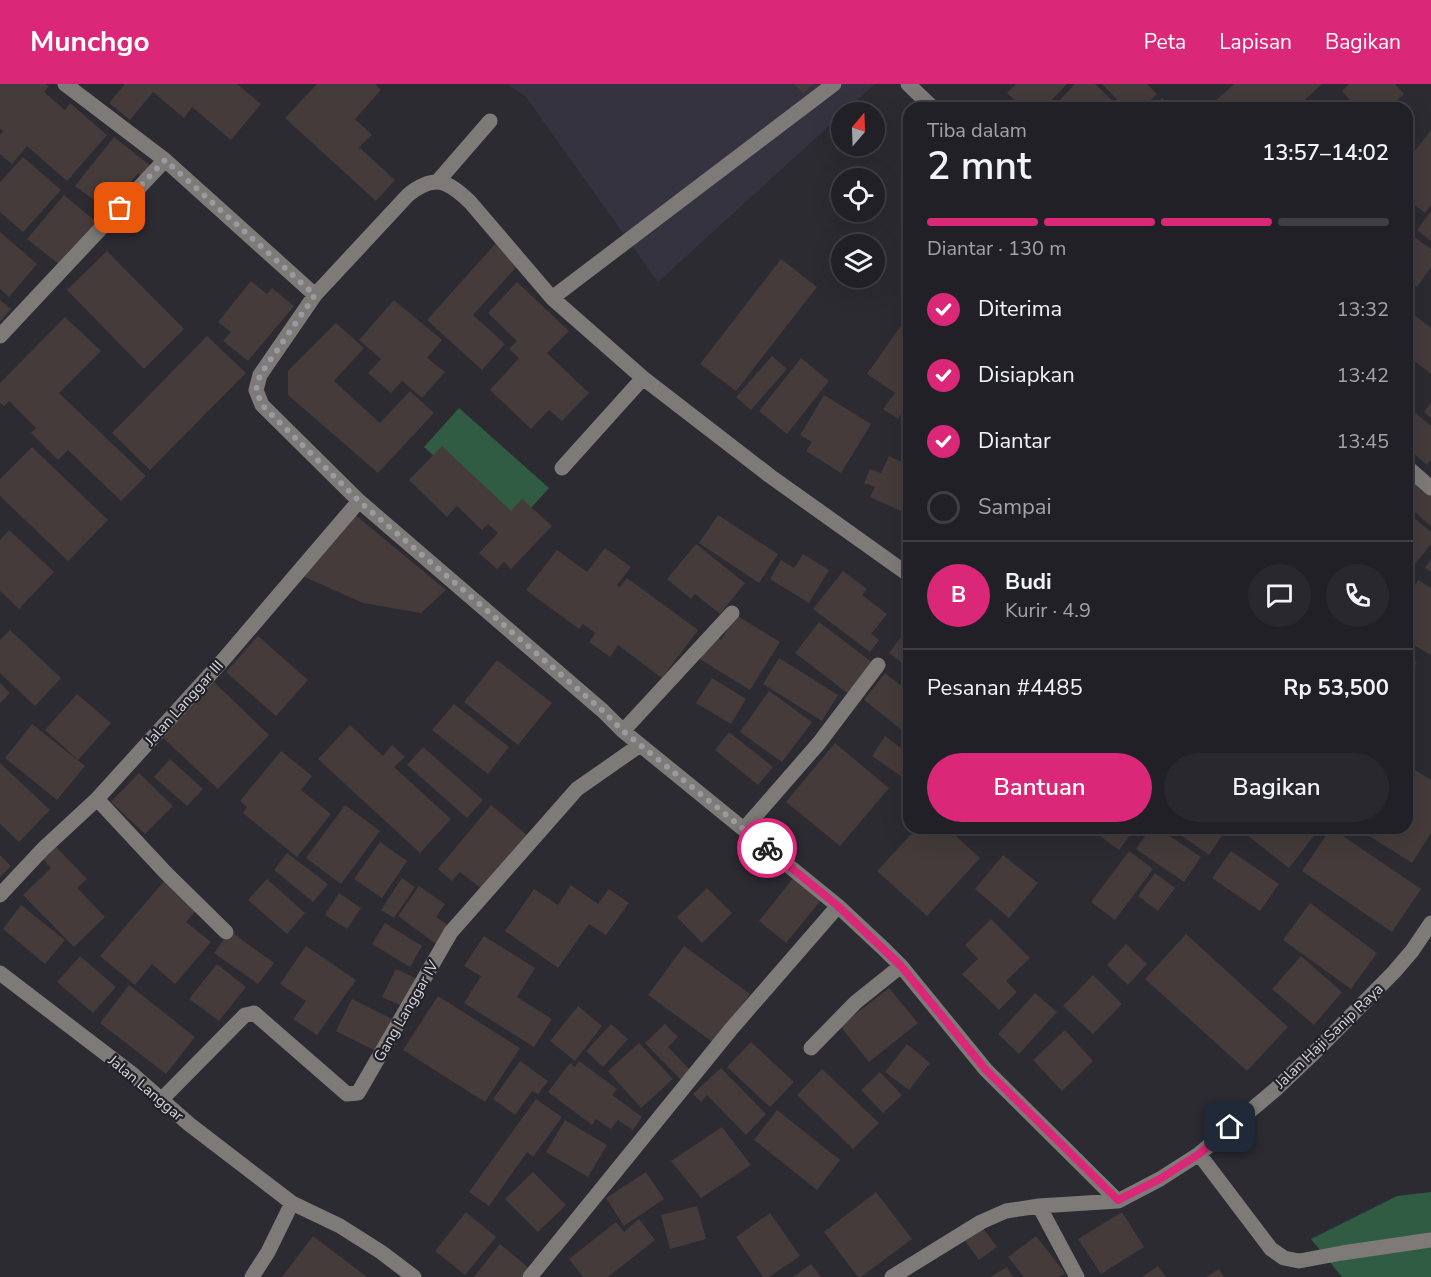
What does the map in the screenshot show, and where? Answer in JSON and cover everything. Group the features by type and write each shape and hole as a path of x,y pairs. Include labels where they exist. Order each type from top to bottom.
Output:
{"street":[{"path":"65,84 165,160 315,295"},
{"path":"552,298 834,84"},
{"path":"908,84 927,102"},
{"path":"438,181 490,121"},
{"path":"0,336 165,160"},
{"path":"903,571 770,476 643,378 552,298 470,202 455,188 438,181 422,184 408,195 315,295 260,375 256,390 262,405 359,501 603,711 623,731 838,906 901,966 986,1070 1118,1200"},
{"path":"562,468 643,378"},
{"path":"1413,472 1431,488"},
{"name":"Jalan Langgar III","path":"0,895 43,849 97,799 224,659 359,501"},
{"path":"623,731 732,613"},
{"path":"744,830 819,743 878,665"},
{"name":"Gang Langgar IV","path":"162,1100 245,1015 254,1013 347,1094 358,1093 451,932 577,789 640,745"},
{"path":"97,799 166,873 226,932"},
{"path":"530,1277 732,1028 838,906"},
{"name":"Jalan Haji Sanip Raya","path":"892,1277 981,1222 1006,1211 1118,1200 1160,1179 1199,1154 1276,1089 1320,1047 1395,972 1431,923"},
{"path":"811,1048 856,1002 901,966"},
{"name":"Jalan Langgar","path":"0,973 131,1073 189,1124 292,1203 340,1226 381,1252 414,1277"},
{"path":"1199,1154 1271,1249 1284,1258 1299,1261 1342,1252 1431,1240"},
{"path":"252,1277 268,1252 292,1203"},
{"path":"1039,1206 1077,1277"}],"shaded area":[{"path":"507,84 875,84 855,102 831,102 831,124 658,282 526,97"}],"green space":[{"path":"459,408 549,488 513,528 424,447"},
{"path":"1431,1192 1431,1277 1342,1277 1311,1239 1397,1196"}],"building":[{"path":"0,84 46,84 49,86 44,92 65,110 70,103 107,135 67,181 27,146 12,164 0,154 0,135 3,131 0,129"},
{"path":"125,84 237,84 261,104 231,140 192,107 184,118 153,92 130,120 109,103"},
{"path":"317,84 375,84 381,90 355,119 372,135 359,147 395,180 376,201 285,118"},
{"path":"794,84 813,84 803,93"},
{"path":"1016,84 1067,84 1050,102 1017,102 1007,93"},
{"path":"1075,84 1095,84 1114,102 1058,102"},
{"path":"1102,84 1147,84 1157,94 1148,102 1119,102"},
{"path":"1234,84 1322,84 1302,102 1214,102"},
{"path":"1349,84 1395,84 1404,94 1395,102 1352,102 1342,91"},
{"path":"1431,130 1431,205 1425,213 1413,204 1413,153"},
{"path":"114,137 152,167 144,178 138,173 131,182 137,187 133,192 125,187 119,195 124,200 119,207 113,202 107,210 75,186"},
{"path":"23,157 61,190 23,232 0,212 0,182"},
{"path":"64,195 100,225 64,268 27,239"},
{"path":"1431,211 1431,241 1417,230"},
{"path":"0,232 37,264 9,297 0,289"},
{"path":"1413,236 1431,249 1431,267 1417,287 1413,284"},
{"path":"496,243 519,264 473,315 505,344 482,370 427,320"},
{"path":"107,251 184,329 144,369 67,290"},
{"path":"781,259 817,287 736,391 700,364"},
{"path":"251,281 267,294 272,288 294,306 248,361 223,341 231,332 218,322"},
{"path":"517,282 569,331 547,353 589,393 562,421 549,410 531,429 490,390 519,358 509,349 517,341 488,313"},
{"path":"0,300 11,309 0,322"},
{"path":"394,300 442,340 427,358 445,372 422,398 402,381 391,393 368,373 381,359 359,340"},
{"path":"1413,314 1431,328 1431,374 1413,360"},
{"path":"65,317 101,351 59,393 146,476 121,501 68,450 58,460 31,433 36,428 9,401 4,406 0,403 0,383"},
{"path":"336,323 364,348 334,381 380,423 410,391 434,413 378,473 288,395 288,371"},
{"path":"903,325 903,414 898,419 883,409 895,393 867,374"},
{"path":"207,336 246,373 150,470 112,433"},
{"path":"772,356 787,369 751,410 736,397"},
{"path":"801,358 829,381 787,434 759,411"},
{"path":"824,395 871,424 841,473 806,451 812,442 800,435"},
{"path":"1431,403 1431,418 1424,412"},
{"path":"1413,411 1431,426 1431,460 1427,465 1413,453"},
{"path":"442,446 511,511 522,499 552,526 511,569 504,562 497,569 479,553 498,533 488,524 482,530 457,506 447,517 409,480"},
{"path":"32,447 108,520 68,561 0,496 0,479"},
{"path":"889,456 903,462 903,506 901,511 870,497 875,487 864,483 870,469 881,473"},
{"path":"1413,480 1431,496 1431,526 1413,510"},
{"path":"353,513 446,590 421,613 363,603 298,574"},
{"path":"718,515 778,554 759,583 699,543"},
{"path":"1413,517 1431,532 1431,544 1413,566"},
{"path":"9,530 54,572 19,609 0,591 0,540"},
{"path":"696,544 745,583 720,614 695,594 691,599 667,579"},
{"path":"605,548 631,567 617,585 620,587 627,578 698,630 662,678 618,645 610,657 589,642 595,633 583,624 579,629 526,590 557,550 587,572"},
{"path":"803,554 829,570 809,603 770,579 781,560 794,568"},
{"path":"1431,559 1431,572 1425,568"},
{"path":"843,571 867,589 862,595 887,614 871,634 879,640 870,652 813,609"},
{"path":"1418,580 1431,588 1431,655 1413,644 1413,589"},
{"path":"736,615 780,642 750,690 698,658 713,635 721,640"},
{"path":"819,622 873,663 850,695 795,653"},
{"path":"10,630 61,678 35,706 0,673 0,640"},
{"path":"903,634 903,664 889,653"},
{"path":"258,636 308,680 276,716 226,672"},
{"path":"779,658 838,695 822,721 763,684"},
{"path":"497,660 552,703 518,745 464,702"},
{"path":"885,673 903,687 903,729 902,730 864,700"},
{"path":"712,678 746,699 731,724 696,703"},
{"path":"214,682 269,735 218,789 162,737"},
{"path":"0,683 10,693 0,703"},
{"path":"769,691 812,722 782,762 740,732"},
{"path":"77,694 111,723 78,760 45,730"},
{"path":"454,704 509,747 488,774 432,730"},
{"path":"32,724 85,766 57,800 5,758"},
{"path":"350,725 383,756 392,745 405,757 394,767 451,819 420,853 318,759"},
{"path":"729,732 773,767 758,785 715,750"},
{"path":"885,736 903,750 903,778 872,756"},
{"path":"835,743 889,788 840,846 786,802"},
{"path":"423,747 483,800 467,818 407,765"},
{"path":"281,751 312,776 301,790 331,814 297,857 243,813 247,807 240,801"},
{"path":"170,759 203,789 187,806 154,777"},
{"path":"0,763 50,810 19,842 0,824"},
{"path":"1413,769 1431,780 1431,833 1412,863 1366,834 1413,834"},
{"path":"139,773 173,806 145,834 111,802"},
{"path":"345,805 380,831 341,884 306,858"},
{"path":"491,805 527,835 482,889 460,872 452,881 438,869"},
{"path":"911,834 954,834 980,858 927,916 877,871"},
{"path":"1097,834 1131,834 1119,850"},
{"path":"1147,834 1167,834 1201,857 1184,882 1136,849"},
{"path":"1179,834 1223,834 1209,855"},
{"path":"1246,834 1315,834 1289,868"},
{"path":"1327,834 1340,834 1421,889 1392,932 1302,871"},
{"path":"380,842 407,861 382,898 354,879"},
{"path":"55,846 87,879 77,888 105,917 74,947 23,895 51,868 42,858"},
{"path":"1129,851 1153,869 1115,920 1091,902"},
{"path":"1231,851 1279,884 1260,911 1212,878"},
{"path":"287,853 328,884 313,902 274,870"},
{"path":"0,855 11,866 0,877"},
{"path":"1003,855 1038,883 1009,918 975,889"},
{"path":"1155,873 1175,888 1158,911 1138,896"},
{"path":"794,877 822,899 786,943 759,921"},
{"path":"402,878 415,887 394,918 381,910"},
{"path":"267,879 305,913 287,934 248,900"},
{"path":"165,880 198,908 186,922 211,942 175,984 152,964 135,985 100,956"},
{"path":"571,885 598,904 609,889 629,903 606,935 589,924 558,968 505,931 534,889 558,905"},
{"path":"419,886 445,904 436,917 449,926 436,944 398,916"},
{"path":"707,888 732,913 702,943 677,917"},
{"path":"339,893 361,908 347,929 325,915"},
{"path":"1310,903 1377,953 1351,989 1283,940"},
{"path":"21,905 65,940 45,964 3,929"},
{"path":"991,919 1030,958 1006,981 1017,992 999,1010 962,974 978,959 965,945"},
{"path":"385,923 422,946 410,967 372,944"},
{"path":"230,931 274,963 258,984 214,953"},
{"path":"1186,934 1288,1027 1247,1071 1145,979"},
{"path":"484,936 535,968 517,997 552,1019 534,1047 464,1003 481,976 464,966"},
{"path":"1126,944 1147,964 1128,985 1107,965"},
{"path":"306,946 356,980 317,1035 293,1019 306,1001 280,984"},
{"path":"684,946 750,994 714,1043 648,995"},
{"path":"80,956 116,987 93,1013 57,982"},
{"path":"1301,956 1342,992 1314,1025 1272,989"},
{"path":"217,964 246,987 219,1021 189,999"},
{"path":"396,969 419,980 406,1008 382,997"},
{"path":"1093,975 1122,1004 1093,1034 1063,1006"},
{"path":"129,985 195,1037 166,1074 100,1023"},
{"path":"889,988 918,1023 869,1062 840,1026"},
{"path":"1035,993 1057,1012 1019,1054 998,1034"},
{"path":"438,996 520,1048 485,1102 403,1050"},
{"path":"352,999 394,1020 378,1052 336,1031"},
{"path":"578,1006 602,1026 575,1061 550,1041"},
{"path":"611,1024 628,1039 603,1067 586,1051"},
{"path":"665,1024 678,1037 668,1047 691,1071 681,1080 645,1043"},
{"path":"1065,1030 1093,1061 1062,1091 1033,1060"},
{"path":"751,1042 794,1082 770,1107 727,1067"},
{"path":"639,1043 673,1079 641,1108 608,1071"},
{"path":"907,1044 930,1063 909,1090 885,1072"},
{"path":"520,1061 548,1081 538,1094 532,1091 515,1115 493,1099"},
{"path":"579,1061 617,1089 612,1095 642,1117 633,1130 618,1120 611,1129 596,1119 592,1125 548,1092 570,1063 575,1067"},
{"path":"721,1068 766,1114 746,1135 707,1095 701,1102 693,1094"},
{"path":"822,1069 879,1123 853,1149 797,1095"},
{"path":"880,1072 902,1095 883,1113 861,1090"},
{"path":"536,1099 562,1117 533,1157 527,1152 489,1206 469,1192"},
{"path":"777,1110 840,1160 817,1190 754,1140"},
{"path":"565,1120 607,1145 588,1177 546,1152"},
{"path":"722,1127 751,1165 701,1198 671,1161"},
{"path":"533,1172 566,1205 538,1232 505,1199"},
{"path":"646,1172 664,1199 624,1226 606,1198"},
{"path":"876,1192 912,1239 858,1277 824,1232"},
{"path":"697,1206 706,1239 670,1249 661,1215"},
{"path":"466,1212 496,1237 465,1275 435,1251"},
{"path":"1122,1212 1144,1247 1101,1274 1078,1239"},
{"path":"770,1213 800,1256 769,1277 763,1277 736,1237"},
{"path":"639,1219 655,1240 608,1277 583,1277 569,1259 616,1222 624,1232"},
{"path":"982,1227 997,1247 979,1260 965,1241"},
{"path":"313,1236 367,1277 282,1277"},
{"path":"1036,1236 1065,1273 1059,1277 1024,1277 1008,1257"},
{"path":"500,1244 530,1269 523,1277 474,1277"},
{"path":"811,1264 821,1277 793,1277"},
{"path":"1158,1266 1166,1277 1142,1277"},
{"path":"1007,1267 1013,1277 990,1277"},
{"path":"1219,1269 1224,1277 1206,1277"}],"way so far":[{"path":"120,208 165,160 315,295 260,375 256,390 262,405 359,501 603,711 623,731 767,848"}],"route":[{"path":"767,848 838,906 901,966 986,1070 1118,1200 1160,1179 1199,1154 1230,1127"}]}
